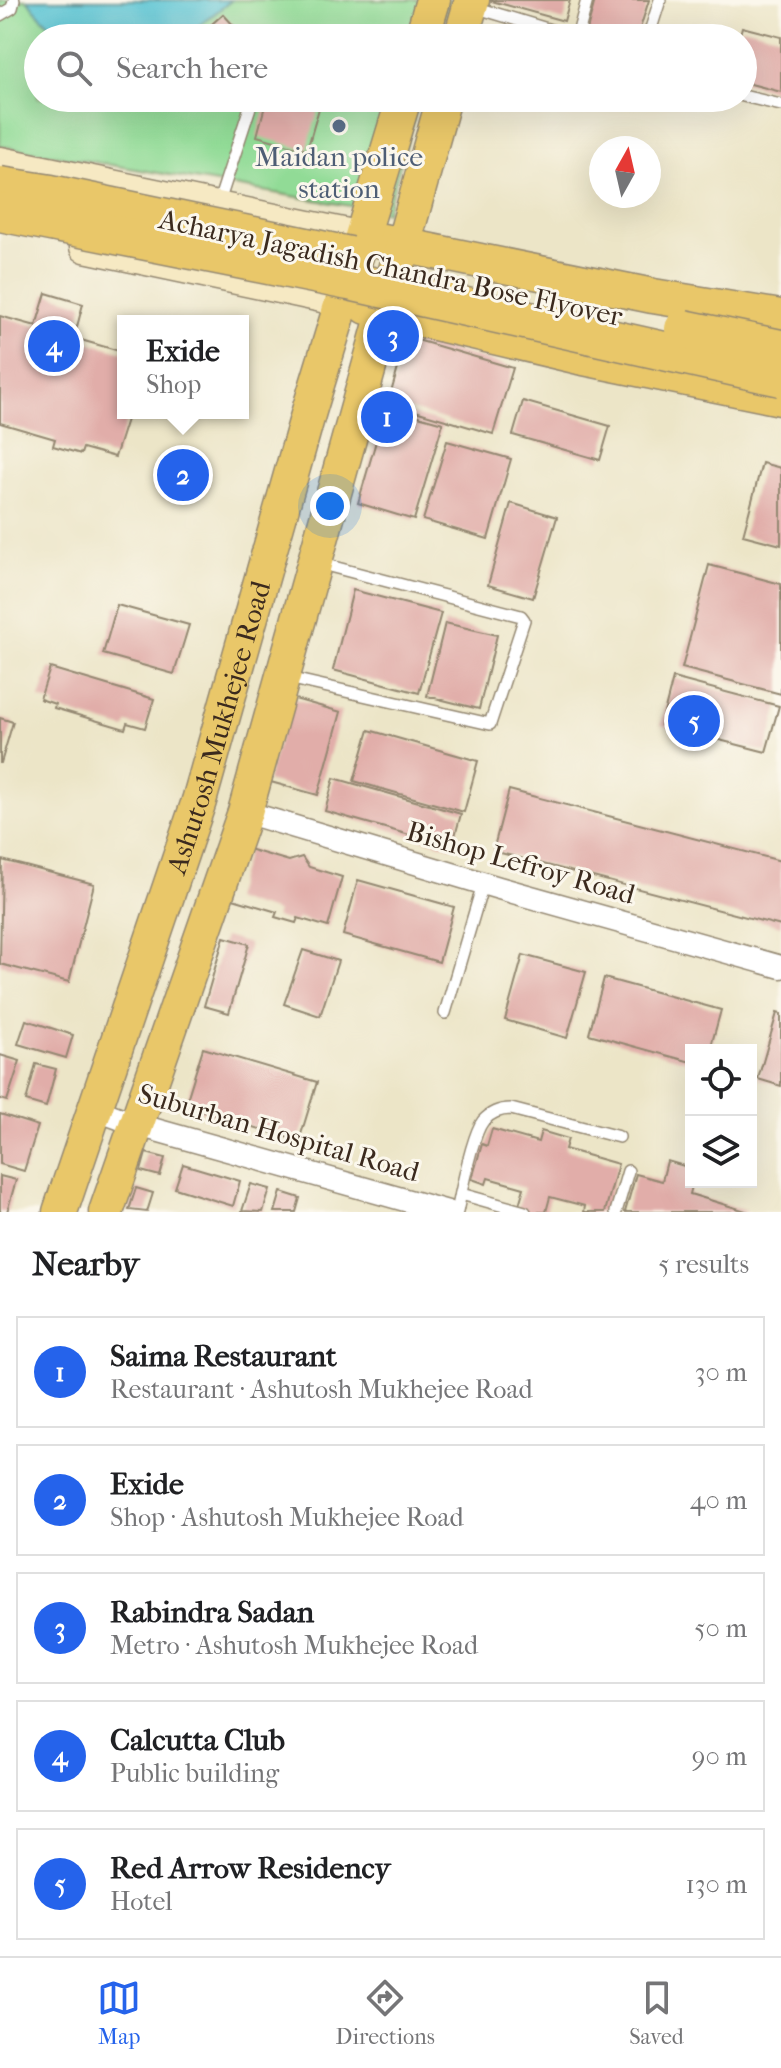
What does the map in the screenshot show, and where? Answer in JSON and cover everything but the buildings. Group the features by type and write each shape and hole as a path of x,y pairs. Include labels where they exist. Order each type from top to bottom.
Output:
{"highway":[{"name":"Acharya Jagadish Chandra Bose Flyover","path":"0,186 329,251 781,349"},
{"name":"Acharya Jagadish Chandra Bose Flyover","path":"0,212 349,281 781,377"}],"main road":[{"path":"426,24 433,0"},
{"name":"Ashutosh Mukhejee Road","path":"60,1212 199,801 341,301 400,112"},
{"name":"Ashutosh Mukhejee Road","path":"106,1212 245,812 387,312 440,112"},
{"path":"0,162 653,296 781,317"},
{"path":"0,230 31,234 341,301 579,357 781,398"}],"street":[{"name":"Bishop Lefroy Road","path":"245,812 483,884 781,967"},
{"name":"Suburban Hospital Road","path":"94,1109 138,1125 454,1203"}],"lane":[{"path":"0,15 12,8 14,0"},
{"path":"581,24 587,0"},
{"path":"652,24 660,0"},
{"path":"468,15 511,24"},
{"path":"757,99 781,105"},
{"path":"218,205 248,112"},
{"path":"283,677 490,724 524,620 521,616 315,562"},
{"path":"445,1013 483,884"},
{"path":"457,1212 454,1203 481,1124 500,1109 511,1109 619,1137"},
{"path":"616,1212 628,1171"},
{"path":"454,1203 525,1212"}],"green space":[{"path":"0,0 450,0 443,24 24,24 24,112 417,112 386,212 0,146"}],"water":[{"path":"28,0 232,0 201,24 49,24"}],"place":[{"name":"Maidan police station","path":"339,126"},
{"name":"Rabindra Sadan","path":"393,336"},
{"name":"Calcutta Club","path":"54,346"},
{"name":"Saima Restaurant","path":"387,417"},
{"name":"Exide","path":"183,475"},
{"name":"Red Arrow Residency","path":"694,721"}]}
